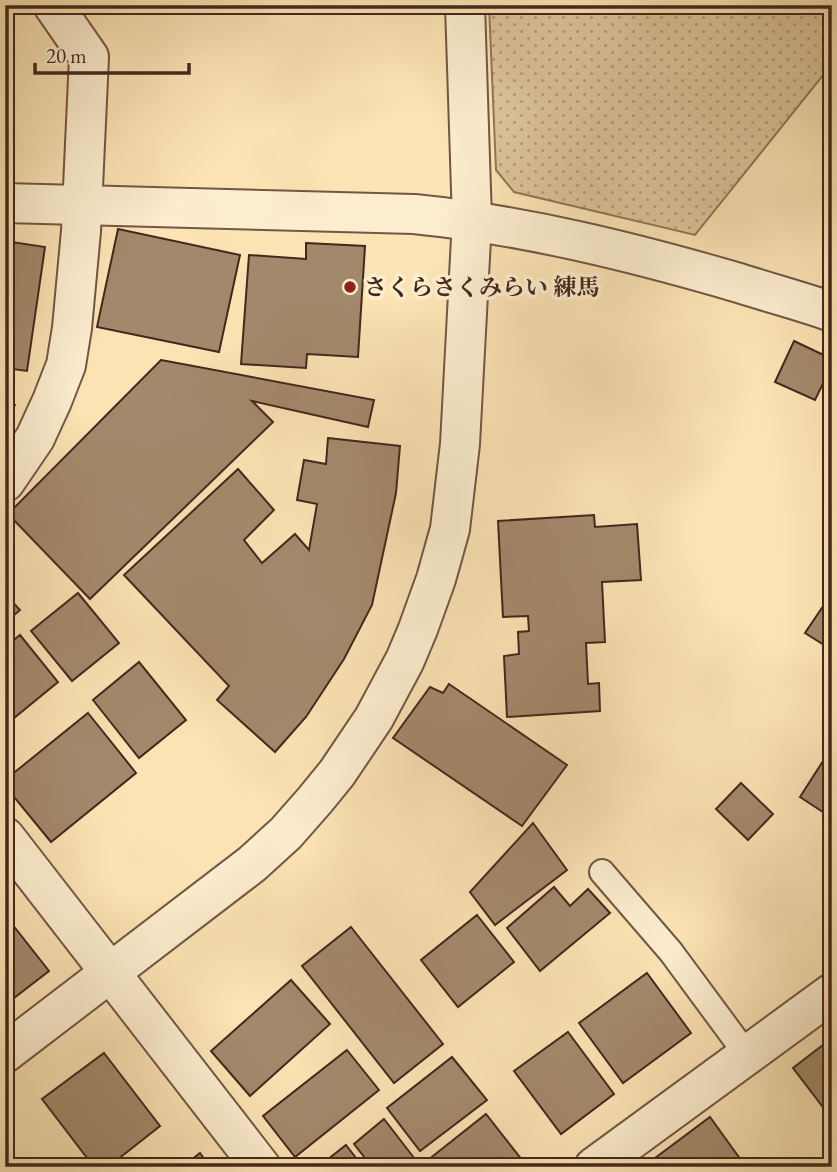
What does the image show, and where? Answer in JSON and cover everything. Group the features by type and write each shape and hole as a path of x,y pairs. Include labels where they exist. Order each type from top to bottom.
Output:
{"street":[{"path":"5,482 35,438 66,365 82,204 89,57 53,5"},
{"path":"5,1053 252,864 286,833 357,745 405,660 436,579 450,529 456,486 472,220 465,5"},
{"path":"5,203 414,214 472,220 617,250 702,272 832,312"},
{"path":"5,837 261,1167"},
{"path":"594,1167 832,993"}],"lane":[{"path":"602,872 671,952 747,1055"}],"shaded area":[{"path":"489,5 832,5 832,64 695,235 514,192 496,170"}],"building":[{"path":"118,229 240,255 219,352 97,327"},
{"path":"5,241 45,247 27,371 5,368"},
{"path":"306,243 365,246 358,357 307,354 306,368 241,364 249,255 306,259"},
{"path":"794,341 832,359 832,365 815,400 775,382"},
{"path":"161,360 374,400 368,427 252,401 273,422 90,599 8,514"},
{"path":"5,397 15,405 5,418"},
{"path":"328,438 400,446 396,493 372,605 344,659 306,717 275,752 217,700 229,686 124,575 238,469 274,510 244,540 262,563 295,534 309,550 317,504 297,500 304,460 326,464"},
{"path":"594,515 595,527 637,524 641,580 602,582 605,642 586,643 588,684 599,683 600,711 507,717 504,656 519,654 518,632 529,631 528,616 503,617 498,521"},
{"path":"78,593 119,643 72,681 31,631"},
{"path":"832,593 832,650 805,633"},
{"path":"5,594 20,610 5,623"},
{"path":"20,635 58,682 14,718 5,707 5,647"},
{"path":"139,662 186,720 139,758 93,700"},
{"path":"449,684 567,765 522,826 393,738 430,687 443,693"},
{"path":"88,713 136,773 51,842 5,786 5,780"},
{"path":"832,747 832,818 800,797"},
{"path":"741,783 773,814 748,840 716,809"},
{"path":"533,823 567,870 495,925 470,892"},
{"path":"554,887 570,906 588,889 610,913 540,971 507,928"},
{"path":"5,915 49,971 5,1005"},
{"path":"477,915 514,962 458,1007 421,960"},
{"path":"351,927 443,1044 394,1083 302,966"},
{"path":"647,973 691,1033 623,1083 579,1023"},
{"path":"291,980 330,1024 250,1096 211,1051"},
{"path":"568,1032 614,1094 561,1134 514,1071"},
{"path":"832,1038 832,1119 793,1068"},
{"path":"347,1050 379,1090 295,1157 263,1116"},
{"path":"104,1053 160,1126 108,1167 94,1167 42,1099"},
{"path":"452,1057 487,1100 420,1151 387,1108"},
{"path":"486,1114 526,1165 524,1167 433,1167 428,1160"},
{"path":"710,1117 746,1167 643,1167"},
{"path":"384,1119 421,1167 372,1167 354,1144"},
{"path":"346,1145 363,1167 318,1167"},
{"path":"200,1153 210,1167 182,1167"}],"place":[{"name":"さくらさくみらい 練馬","path":"350,287"}]}
